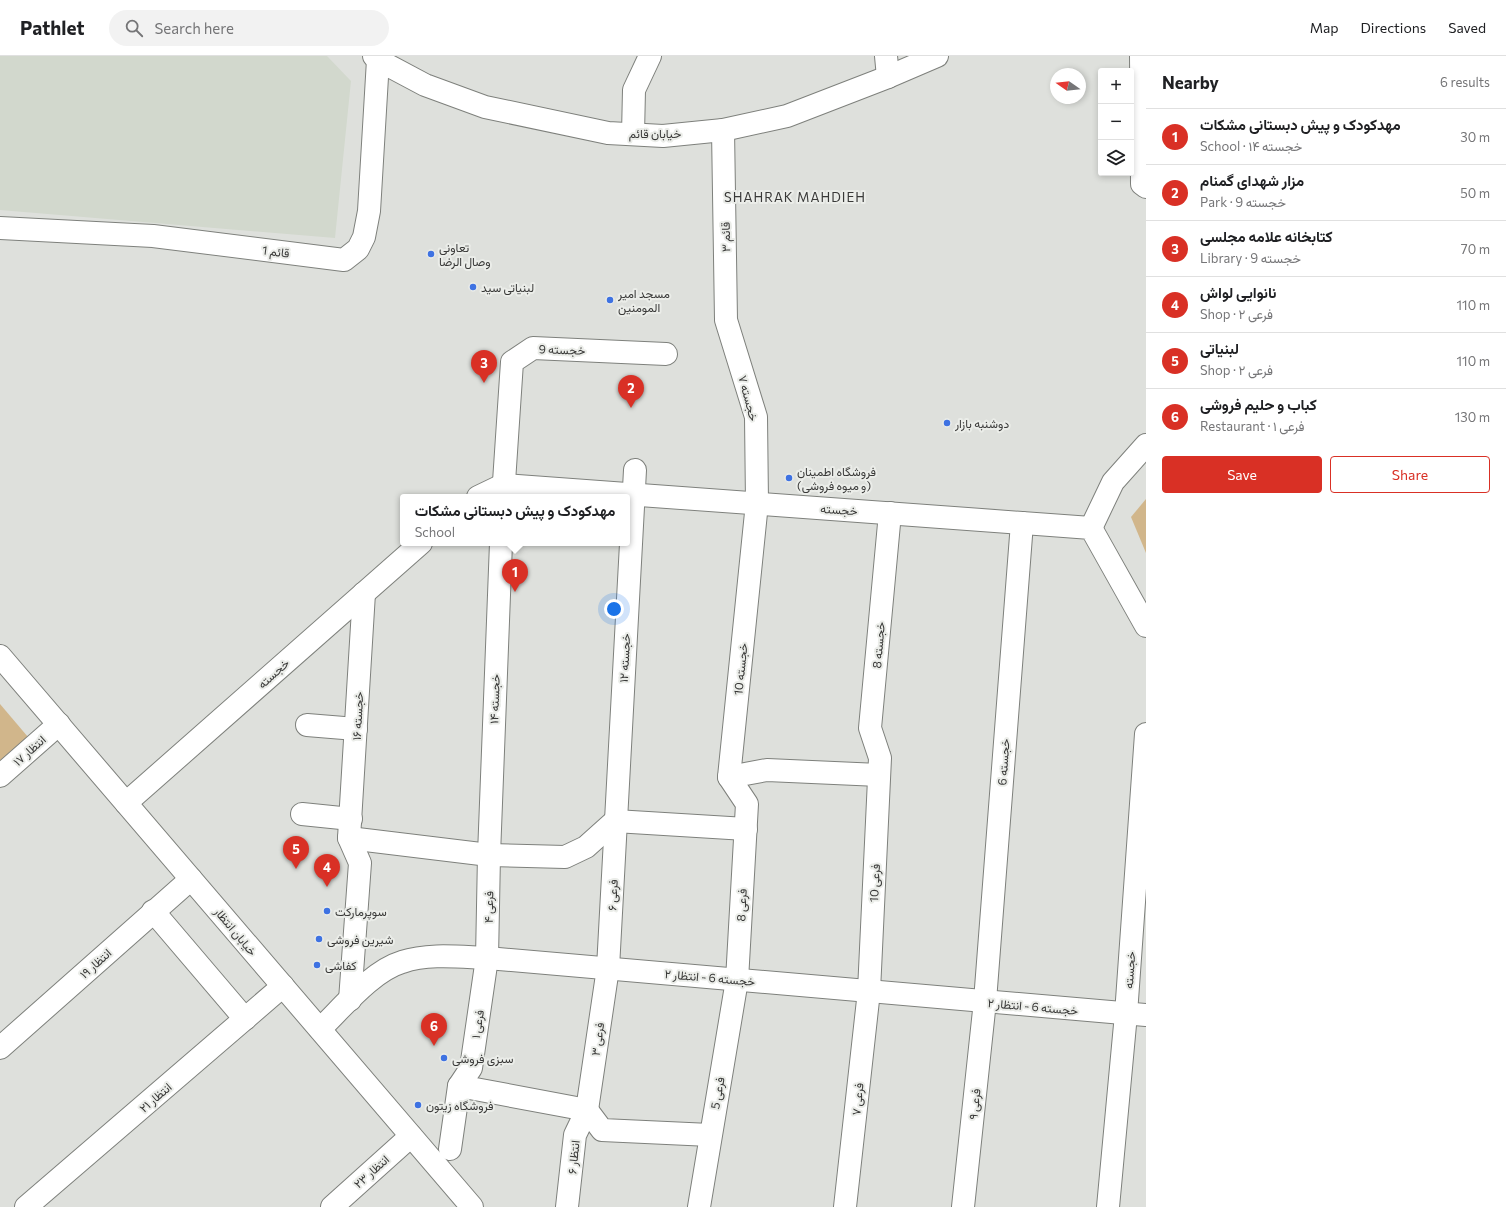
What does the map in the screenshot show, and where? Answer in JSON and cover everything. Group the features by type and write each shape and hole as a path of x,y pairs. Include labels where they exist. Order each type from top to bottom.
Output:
{"street":[{"path":"633,134 634,90 650,56"},
{"path":"886,56 888,77"},
{"name":"خیابان قائم","path":"376,58 425,85 484,107 608,133 663,136 723,130 786,116 888,77 937,56"},
{"path":"1141,56 1142,184 1146,187"},
{"name":"قائم 1","path":"0,228 153,236 344,260 358,249 364,237 369,210 376,58"},
{"name":"قائم ۳","path":"723,130 726,320"},
{"name":"خجسته ۷","path":"726,320 756,417 757,503"},
{"name":"خجسته 9","path":"503,491 512,362 533,348 666,354"},
{"path":"1146,445 1113,482 1091,528 1146,626"},
{"name":"خجسته ۱۲","path":"615,821 633,494 636,470"},
{"name":"خجسته","path":"490,494 503,491 633,494 1091,528"},
{"name":"خجسته 10","path":"729,777 757,503"},
{"name":"خجسته 8","path":"879,775 880,758 870,728 890,513"},
{"name":"خجسته 6","path":"985,1001 1022,523"},
{"name":"خجسته","path":"126,803 418,546"},
{"name":"خجسته ۱۴","path":"488,855 501,546"},
{"name":"خجسته ۱۶","path":"350,829 364,593"},
{"name":"خیابان انتظار","path":"0,656 472,1207"},
{"name":"انتظار ۱۷","path":"0,776 59,724"},
{"path":"307,725 356,730"},
{"name":"خجسته","path":"1108,1207 1136,1014 1146,734"},
{"path":"302,814 350,829 488,855 565,857 586,847 615,821 746,830 747,804 729,777 767,770 879,775"},
{"name":"فرعی 10","path":"869,991 879,775"},
{"name":"فرعی ۶","path":"608,968 615,821"},
{"path":"350,829 360,863 350,1000"},
{"name":"فرعی 8","path":"737,980 746,830"},
{"name":"فرعی ۴","path":"487,958 488,855"},
{"name":"انتظار ۱۹","path":"0,1048 153,911 191,879"},
{"path":"153,911 245,1019"},
{"name":"خجسته 6 - انتظار ۲","path":"320,1029 374,977 402,962 436,956 487,958 608,968 1136,1014"},
{"name":"فرعی ۱","path":"460,1086 471,1068 487,958"},
{"name":"فرعی ۳","path":"587,1110 608,968"},
{"name":"فرعی 5","path":"698,1207 737,980"},
{"name":"انتظار ۲۱","path":"26,1207 283,986"},
{"name":"فرعی ۷","path":"845,1207 869,991"},
{"name":"فرعی ۹","path":"963,1207 985,1001"},
{"path":"450,1149 460,1086 587,1110 602,1130 710,1135"},
{"name":"انتظار ۶","path":"567,1207 575,1135 587,1110"},
{"name":"انتظار ۲۳","path":"332,1207 411,1136"}],"shaded area":[{"path":"0,56 327,56 351,81 335,238 0,210"},
{"path":"1146,499 1146,553 1131,517"},
{"path":"0,704 28,737 0,761"}],"place":[{"name":"تعاونی وصال الرضا","path":"431,254"},
{"name":"لبنیاتی سید","path":"473,287"},
{"name":"مسجد امیر المومنین","path":"610,300"},
{"name":"کتابخانه علامه مجلسی","path":"484,383"},
{"name":"مزار شهدای گمنام","path":"631,408"},
{"name":"دوشنبه بازار","path":"947,423"},
{"name":"فروشگاه اطمینان (و میوه فروشی)","path":"789,478"},
{"name":"مهدکودک و پیش دبستانی مشکات","path":"515,592"},
{"name":"لبنیاتی","path":"296,869"},
{"name":"نانوایی لواش","path":"327,887"},
{"name":"سوپرمارکت","path":"327,911"},
{"name":"شیرین فروشی","path":"319,939"},
{"name":"کفاشی","path":"317,965"},
{"name":"کباب و حلیم فروشی","path":"434,1046"},
{"name":"سبزی فروشی","path":"444,1058"},
{"name":"فروشگاه زیتون","path":"418,1105"}],"district":[{"name":"SHAHRAK MAHDIEH","path":"795,197"}]}
